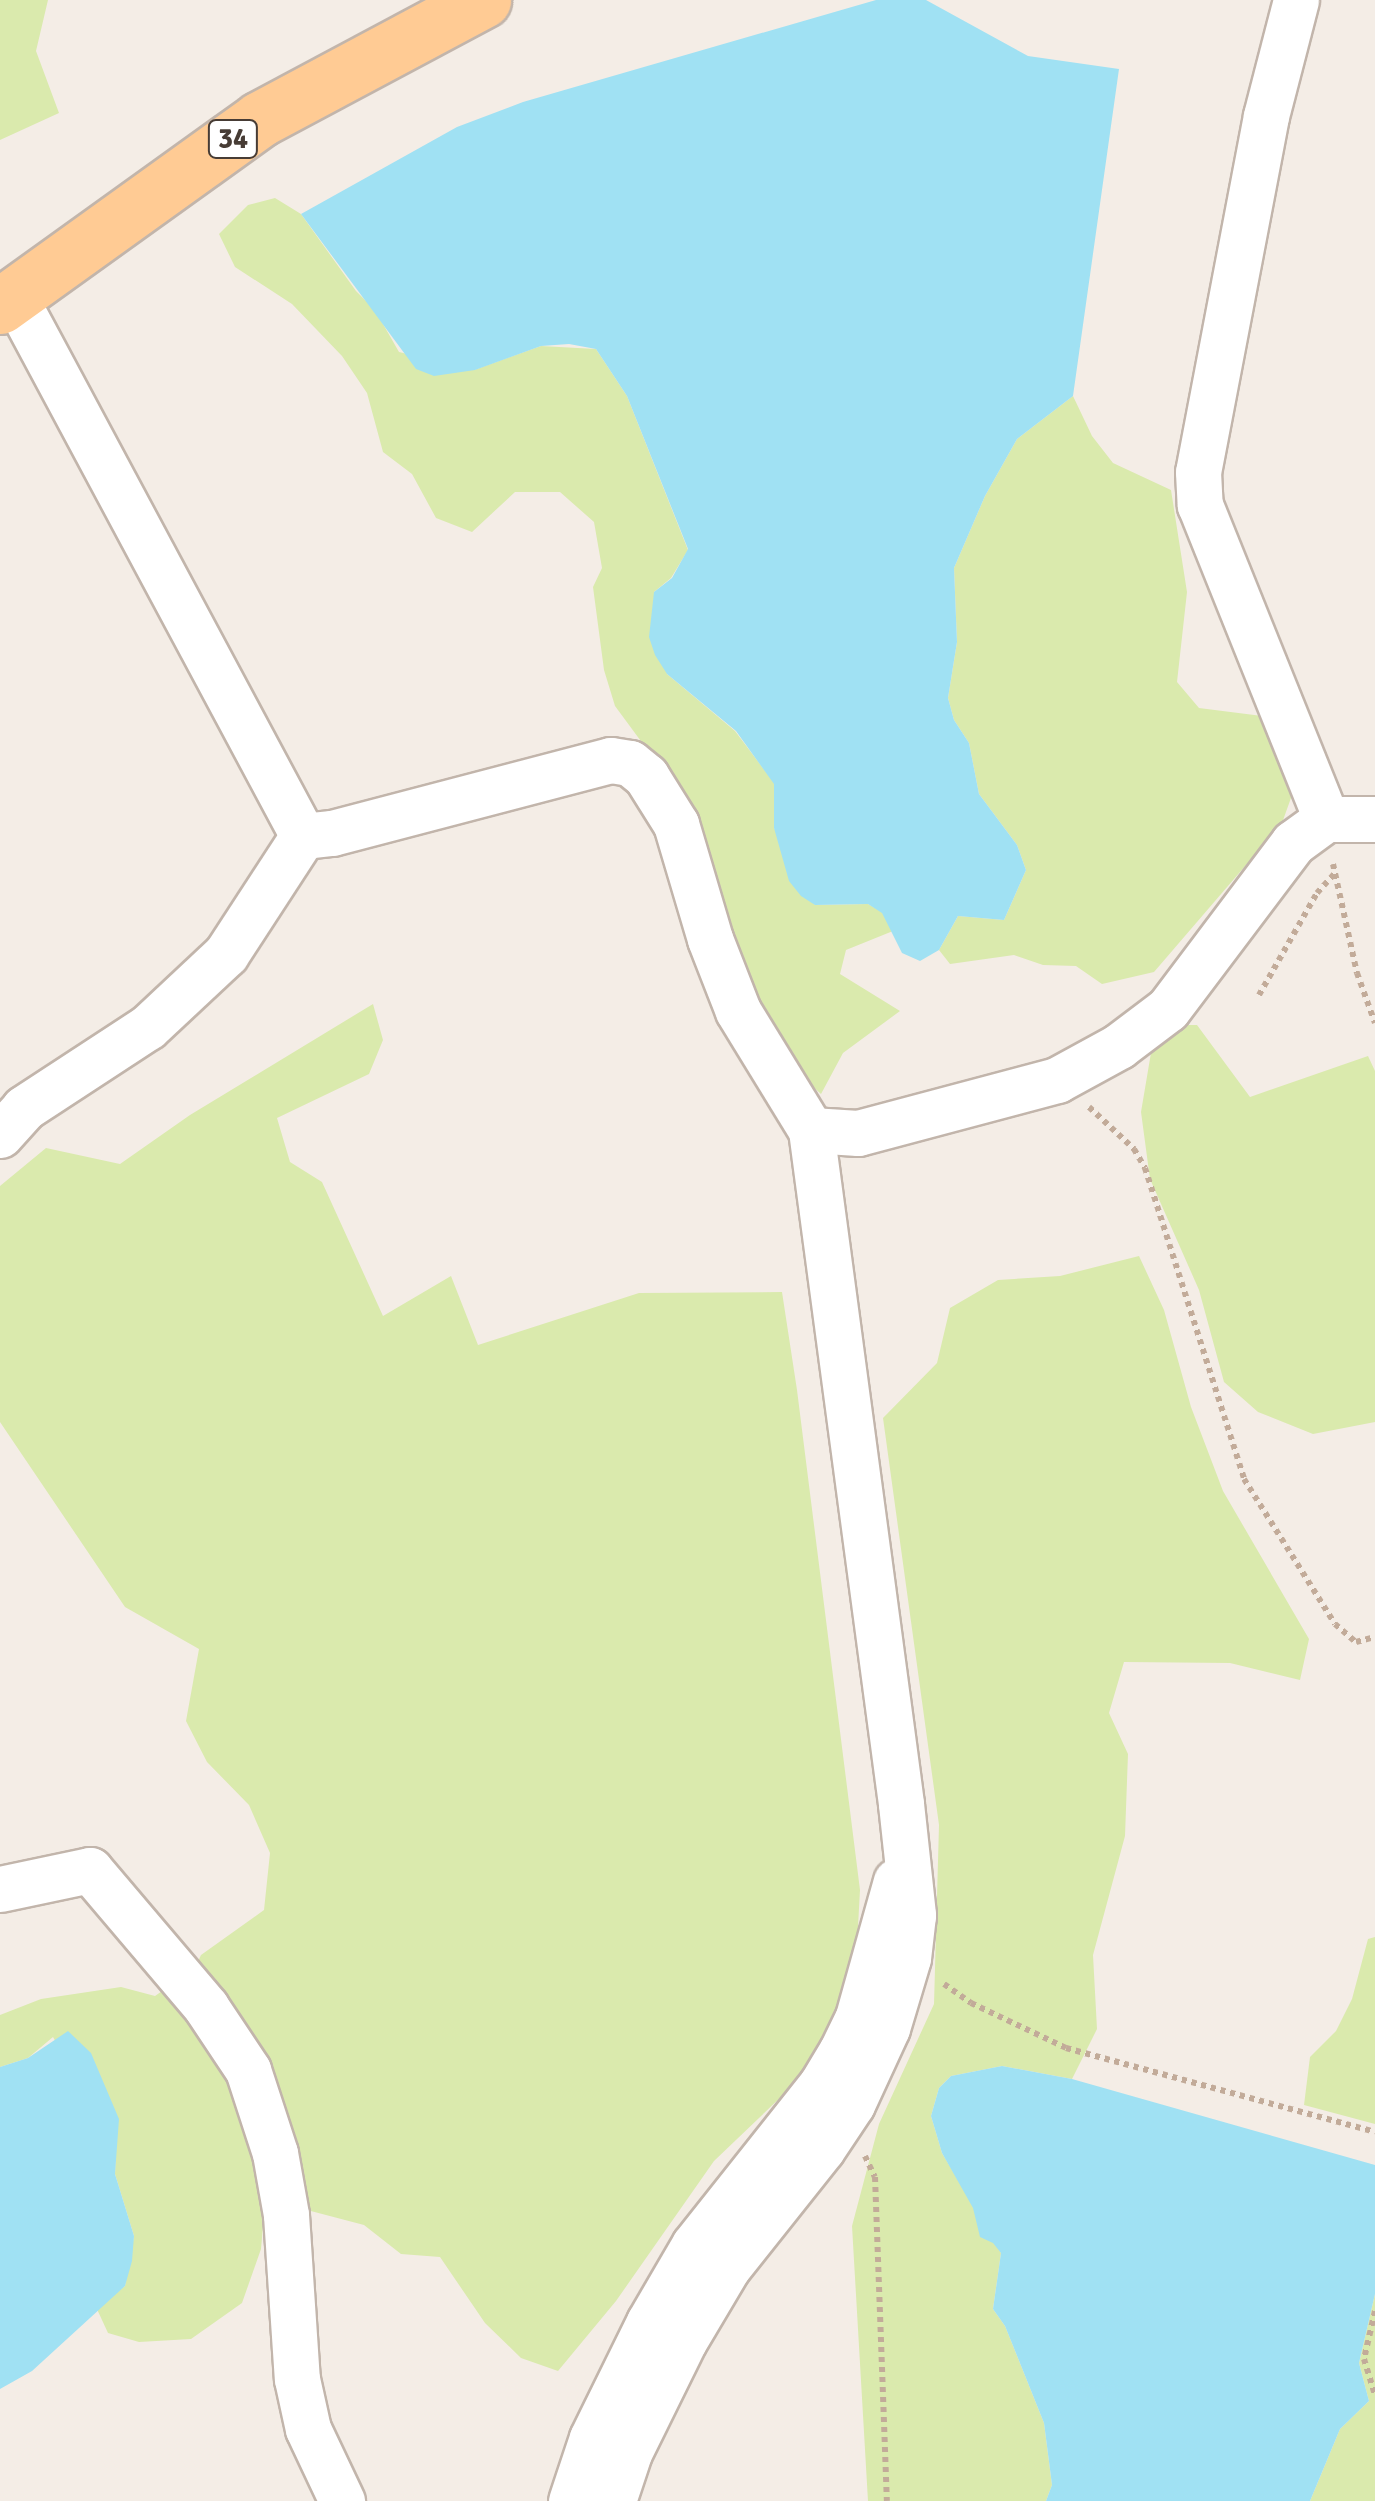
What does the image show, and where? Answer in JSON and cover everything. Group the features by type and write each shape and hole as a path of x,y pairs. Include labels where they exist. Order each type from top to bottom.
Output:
{"main road":[{"name":"34","path":"7,301 260,119 483,0"}],"street":[{"path":"1296,0 1266,116 1198,472 1200,505 1326,819"},
{"path":"7,301 303,836"},
{"path":"303,836 332,833 611,760 630,763 646,776 676,824 710,939 738,1011 812,1130 913,1914 906,1965 887,2028 838,2126 778,2167"},
{"path":"812,1130 858,1132 1058,1080 1119,1046 1168,1008 1293,844 1326,819 1375,819"},
{"path":"0,1136 24,1108 148,1027 226,954 303,836"},
{"path":"571,2501 592,2438 778,2167 850,2034 905,1856"},
{"path":"0,1889 90,1870 206,2007 248,2070 274,2153 286,2215 297,2380 308,2429 342,2501"},
{"path":"612,2501 694,2286"}],"path":[{"path":"1326,819 1358,972 1375,1022"},
{"path":"1260,995 1317,892 1335,873"},
{"path":"1058,1080 1112,1126 1144,1168 1244,1479 1335,1624 1356,1642 1375,1637"},
{"path":"906,1965 923,1969 971,2003 1066,2048 1375,2132"},
{"path":"838,2126 863,2152 875,2177 887,2501"},
{"path":"1375,2311 1364,2360 1375,2396"}],"green space":[{"path":"0,0 48,0 36,51 59,113 0,140"},
{"path":"275,198 301,214 356,291 375,310 399,352 474,370 541,346 596,349 627,396 688,550 671,578 654,592 667,674 735,731 775,784 774,828 815,905 868,904 882,912 893,931 846,950 840,974 900,1011 843,1053 821,1094 788,1064 757,1006 660,767 615,706 604,670 593,587 602,568 594,522 560,492 515,492 472,532 436,518 412,474 383,452 367,393 342,356 292,304 235,267 219,234 248,205"},
{"path":"1073,396 1092,436 1113,463 1171,490 1187,592 1177,682 1199,708 1270,717 1296,784 1282,823 1154,972 1102,984 1076,966 1043,965 1014,955 950,964 939,950 958,916 1004,920 1026,870 1017,845 979,794 969,743 954,720 948,698 957,642 954,568 985,496 1017,439"},
{"path":"373,1004 383,1040 369,1074 277,1118 290,1162 322,1182 383,1316 451,1276 478,1345 639,1293 782,1292 797,1390 860,1890 855,1982 806,2073 714,2161 616,2301 558,2371 521,2358 485,2323 440,2257 401,2254 364,2225 307,2210 263,2226 261,2249 242,2303 191,2339 139,2342 108,2333 96,2307 125,2286 134,2236 115,2174 116,2148 53,2037 28,2058 0,2067 0,2015 41,1999 121,1987 155,1996 195,1968 201,1955 264,1910 270,1853 249,1805 207,1762 186,1721 199,1649 125,1607 0,1422 0,1186 46,1148 120,1164 190,1115"},
{"path":"1173,1025 1197,1025 1250,1097 1368,1056 1375,1071 1375,1422 1313,1434 1258,1412 1224,1382 1199,1290 1150,1179 1141,1112 1153,1041"},
{"path":"1139,1256 1164,1310 1191,1407 1223,1491 1309,1639 1300,1680 1230,1663 1124,1662 1109,1713 1128,1754 1125,1836 1093,1955 1097,2029 1072,2079 1002,2066 951,2076 939,2088 931,2116 942,2153 1001,2253 993,2309 1005,2326 1044,2423 1052,2485 1046,2501 868,2501 852,2226 879,2124 934,2004 939,1825 883,1418 937,1363 950,1308 998,1280 1060,1276"},
{"path":"1375,1937 1375,2124 1304,2105 1310,2057 1336,2031 1352,1999 1368,1939"},
{"path":"1375,2294 1375,2501 1310,2501 1340,2429 1369,2401 1359,2363"}],"water":[{"path":"876,0 926,0 1028,56 1119,69 1073,396 1017,439 985,496 954,568 957,642 948,698 954,720 969,743 979,794 1017,845 1026,870 1004,920 958,916 939,950 920,961 902,953 882,913 868,904 815,905 801,896 789,881 774,828 774,784 736,731 667,674 655,655 649,637 654,592 672,578 688,549 627,396 596,349 569,344 541,346 475,370 434,376 416,369 301,214 457,127 523,102"},
{"path":"68,2031 91,2053 119,2119 115,2174 134,2236 132,2261 125,2286 32,2371 0,2389 0,2067 28,2058"},
{"path":"1002,2066 1072,2079 1375,2165 1375,2294 1359,2363 1369,2401 1340,2429 1310,2501 1046,2501 1052,2485 1044,2423 1005,2326 993,2309 1001,2253 993,2243 980,2237 973,2208 942,2153 931,2116 939,2088 951,2076"}]}
